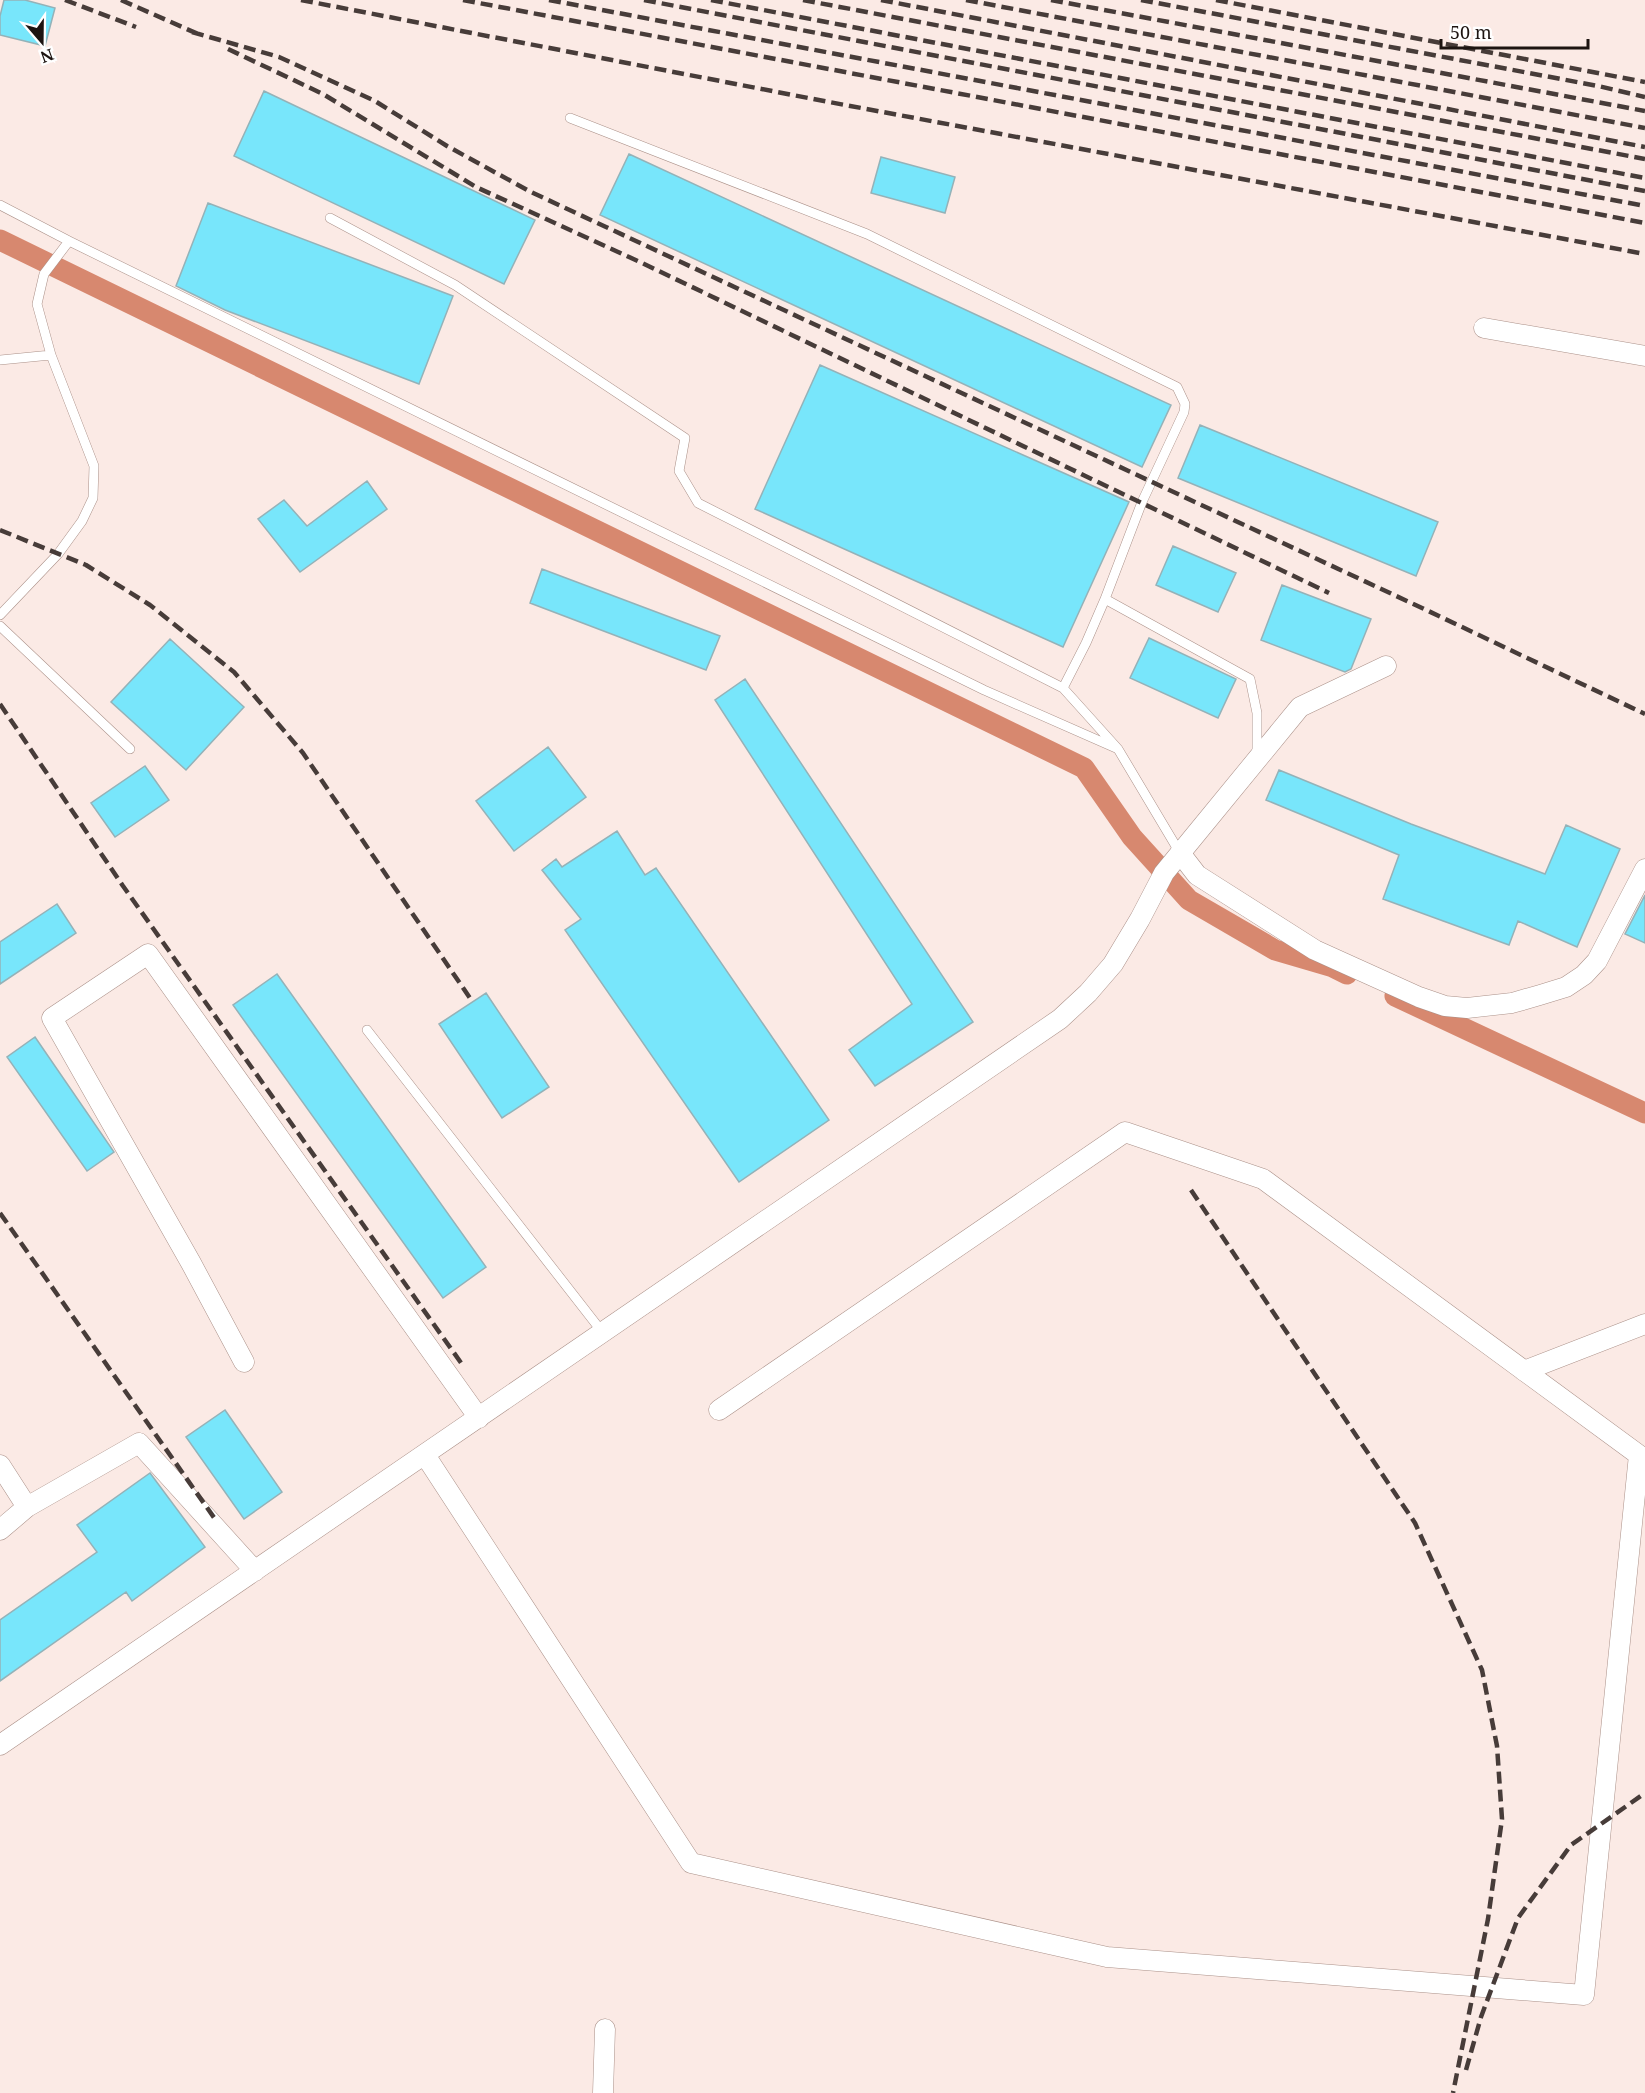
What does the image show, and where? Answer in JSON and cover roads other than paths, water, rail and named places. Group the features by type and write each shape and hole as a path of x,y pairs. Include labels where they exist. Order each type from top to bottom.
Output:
{"street":[{"path":"1484,328 1645,356"},
{"path":"0,1745 1060,1019 1088,993 1113,964 1164,873 1300,707 1386,666"},
{"path":"1180,853 1197,875 1315,950 1419,997 1445,1006 1467,1008 1512,1003 1566,987 1584,975 1597,961 1645,869"},
{"path":"244,1362 191,1263 52,1018 148,954 479,1418"},
{"path":"425,1455 691,1863 1107,1957 1584,1995 1639,1455 1263,1179 1125,1132 719,1410"},
{"path":"1524,1371 1645,1324"},
{"path":"0,1530 27,1507 139,1443 255,1571"},
{"path":"0,1465 27,1507"},
{"path":"603,2093 605,2029"}],"lane":[{"path":"570,118 867,234 1177,387 1185,404 1184,412 1142,502 1086,643 1063,688"},
{"path":"0,205 984,690 1118,749"},
{"path":"330,218 454,285 685,438 679,471 698,503 1063,688 1118,749 1180,853"},
{"path":"0,615 58,554 81,521 93,498 94,466 51,355 37,304 44,274 69,241"},
{"path":"0,360 51,355"},
{"path":"1105,599 1250,679 1257,713 1257,760"},
{"path":"0,626 130,749"},
{"path":"367,1030 603,1333"}],"waterway":[{"path":"0,240 1084,768 1132,837 1189,900 1275,950 1333,967 1347,974"},
{"path":"1395,996 1645,1113"}],"railway":[{"path":"65,0 136,27"},
{"path":"121,0 198,34"},
{"path":"301,0 829,102 1645,254"},
{"path":"463,0 1645,223"},
{"path":"549,0 1645,206"},
{"path":"644,0 1645,191"},
{"path":"711,0 1645,178"},
{"path":"803,0 1645,159"},
{"path":"881,0 1645,147"},
{"path":"966,0 1645,128"},
{"path":"1051,0 1645,111"},
{"path":"1141,0 1598,86 1645,97"},
{"path":"1216,0 1645,82"},
{"path":"192,32 279,57 375,101 447,146 531,192 1645,714"},
{"path":"228,49 323,94 476,187 640,262 1329,593"},
{"path":"0,530 86,565 150,605 234,672 303,753 472,1001"},
{"path":"0,704 123,886 464,1367"},
{"path":"1191,1190 1415,1523 1482,1670 1497,1746 1502,1819 1488,1919 1453,2093"},
{"path":"0,1213 215,1519"},
{"path":"1466,2070 1481,2017 1518,1918 1571,1845 1645,1793"}]}
